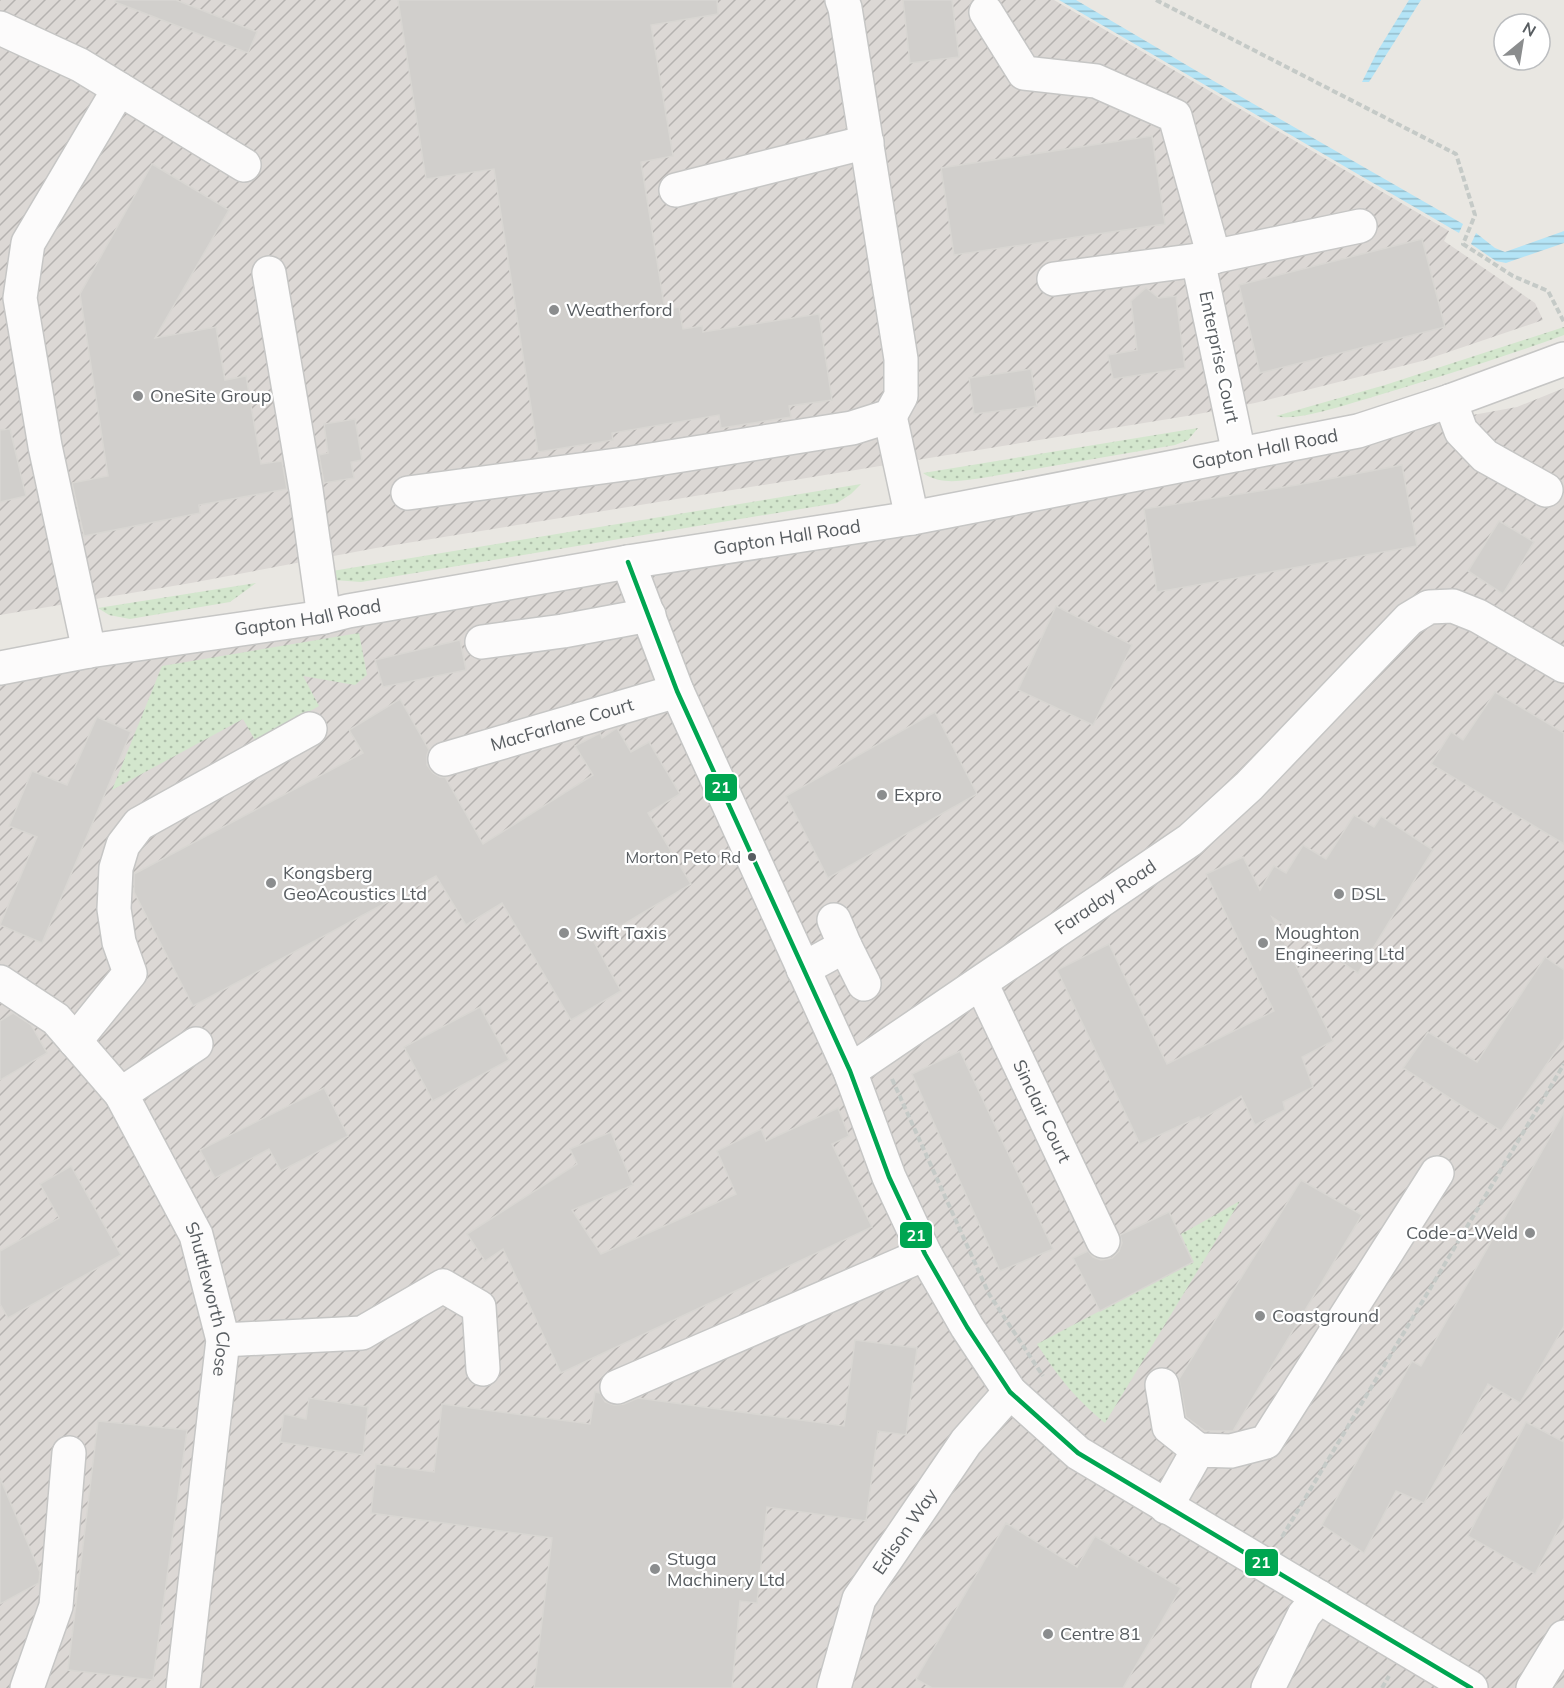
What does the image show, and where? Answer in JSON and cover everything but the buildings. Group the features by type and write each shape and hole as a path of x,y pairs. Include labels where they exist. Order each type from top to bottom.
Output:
{"street":[{"path":"842,0 901,358 901,396 890,416 912,518"},
{"name":"Enterprise Court","path":"986,12 1024,73 1096,81 1175,116 1206,258 1239,454"},
{"path":"0,28 80,64 244,165"},
{"path":"89,651 45,446 20,298 28,243 119,89"},
{"path":"676,190 867,142"},
{"path":"1054,279 1206,258 1360,226"},
{"path":"269,273 306,490 324,617"},
{"name":"Gapton Hall Road","path":"0,668 89,651 324,617 628,562 912,518 1358,431 1450,402 1564,359"},
{"path":"1450,402 1461,431 1485,456 1546,490"},
{"path":"408,493 643,461 852,428 890,416"},
{"path":"628,562 677,691 850,1071 889,1177 925,1254 967,1327 1010,1392 1078,1453 1471,1688"},
{"name":"Faraday Road","path":"850,1071 1190,840 1249,786 1409,620 1429,607 1453,606 1478,616 1564,666"},
{"path":"482,642 563,631 649,615"},
{"name":"MacFarlane Court","path":"445,759 677,691"},
{"path":"75,1041 130,973 119,942 114,909 116,868 123,845 128,838 139,824 310,729"},
{"path":"803,969 840,933 864,984"},
{"name":"Shuttleworth Close","path":"0,982 56,1019 121,1094 196,1235 223,1340 183,1688"},
{"name":"Sinclair Court","path":"981,983 1102,1241"},
{"path":"121,1094 196,1044"},
{"path":"1162,1385 1169,1427 1198,1450 1231,1451 1266,1442 1437,1173"},
{"path":"616,1387 925,1254"},
{"path":"223,1340 362,1333 443,1286 479,1307 483,1369"},
{"name":"Edison Way","path":"834,1688 859,1599 966,1442 1010,1392"},
{"path":"1166,1507 1198,1450"},
{"path":"27,1688 56,1606 69,1453"},
{"path":"1268,1688 1304,1615 1319,1598"},
{"path":"1533,1688 1564,1637"}],"path":[{"path":"1156,0 1456,154 1474,215 1464,244 1513,276 1548,291 1564,322"},
{"path":"879,1051 989,1294 1048,1383"},
{"path":"1265,1565 1564,1064"}],"shaded area":[{"path":"0,0 1054,0 1449,231 1444,241 1535,303 1543,320 1422,361 1255,403 1193,415 376,548 191,583 0,615"},
{"path":"1564,388 1564,1688 0,1688 0,681 1517,407"}],"green space":[{"path":"1564,327 1564,335 1441,376 1320,412 1295,417 1276,416 1385,385"},
{"path":"1198,428 1188,440 1175,445 982,478 944,481 923,473"},
{"path":"861,484 837,503 361,582 334,580 320,573"},
{"path":"256,583 230,602 130,619 109,615 98,608"},
{"path":"359,633 367,675 355,685 303,676 319,706 256,742 243,719 112,790 162,666"},
{"path":"1240,1201 1105,1423 1068,1386 1037,1344 1193,1262 1181,1234"}],"water":[{"path":"1059,0 1076,0 1463,224 1459,233"},
{"path":"1409,0 1421,0 1369,82 1362,82 1377,52"},
{"path":"1564,231 1564,243 1506,263 1496,261 1471,244 1476,233 1495,248 1505,252"}],"transit line":[{"name":"21","path":"628,562 677,691 850,1071 889,1177 925,1254 967,1327 1010,1392 1078,1453 1471,1688"}],"place":[{"name":"Weatherford","path":"554,310"},
{"name":"OneSite Group","path":"138,396"},
{"name":"Expro","path":"882,795"},
{"name":"Morton Peto Rd","path":"752,857"},
{"name":"Kongsberg GeoAcoustics Ltd","path":"271,883"},
{"name":"DSL","path":"1339,894"},
{"name":"Swift Taxis","path":"564,933"},
{"name":"Moughton Engineering Ltd","path":"1263,943"},
{"name":"Code-a-Weld","path":"1530,1233"},
{"name":"Coastground","path":"1260,1316"},
{"name":"Stuga Machinery Ltd","path":"655,1569"},
{"name":"Centre 81","path":"1048,1634"}]}
